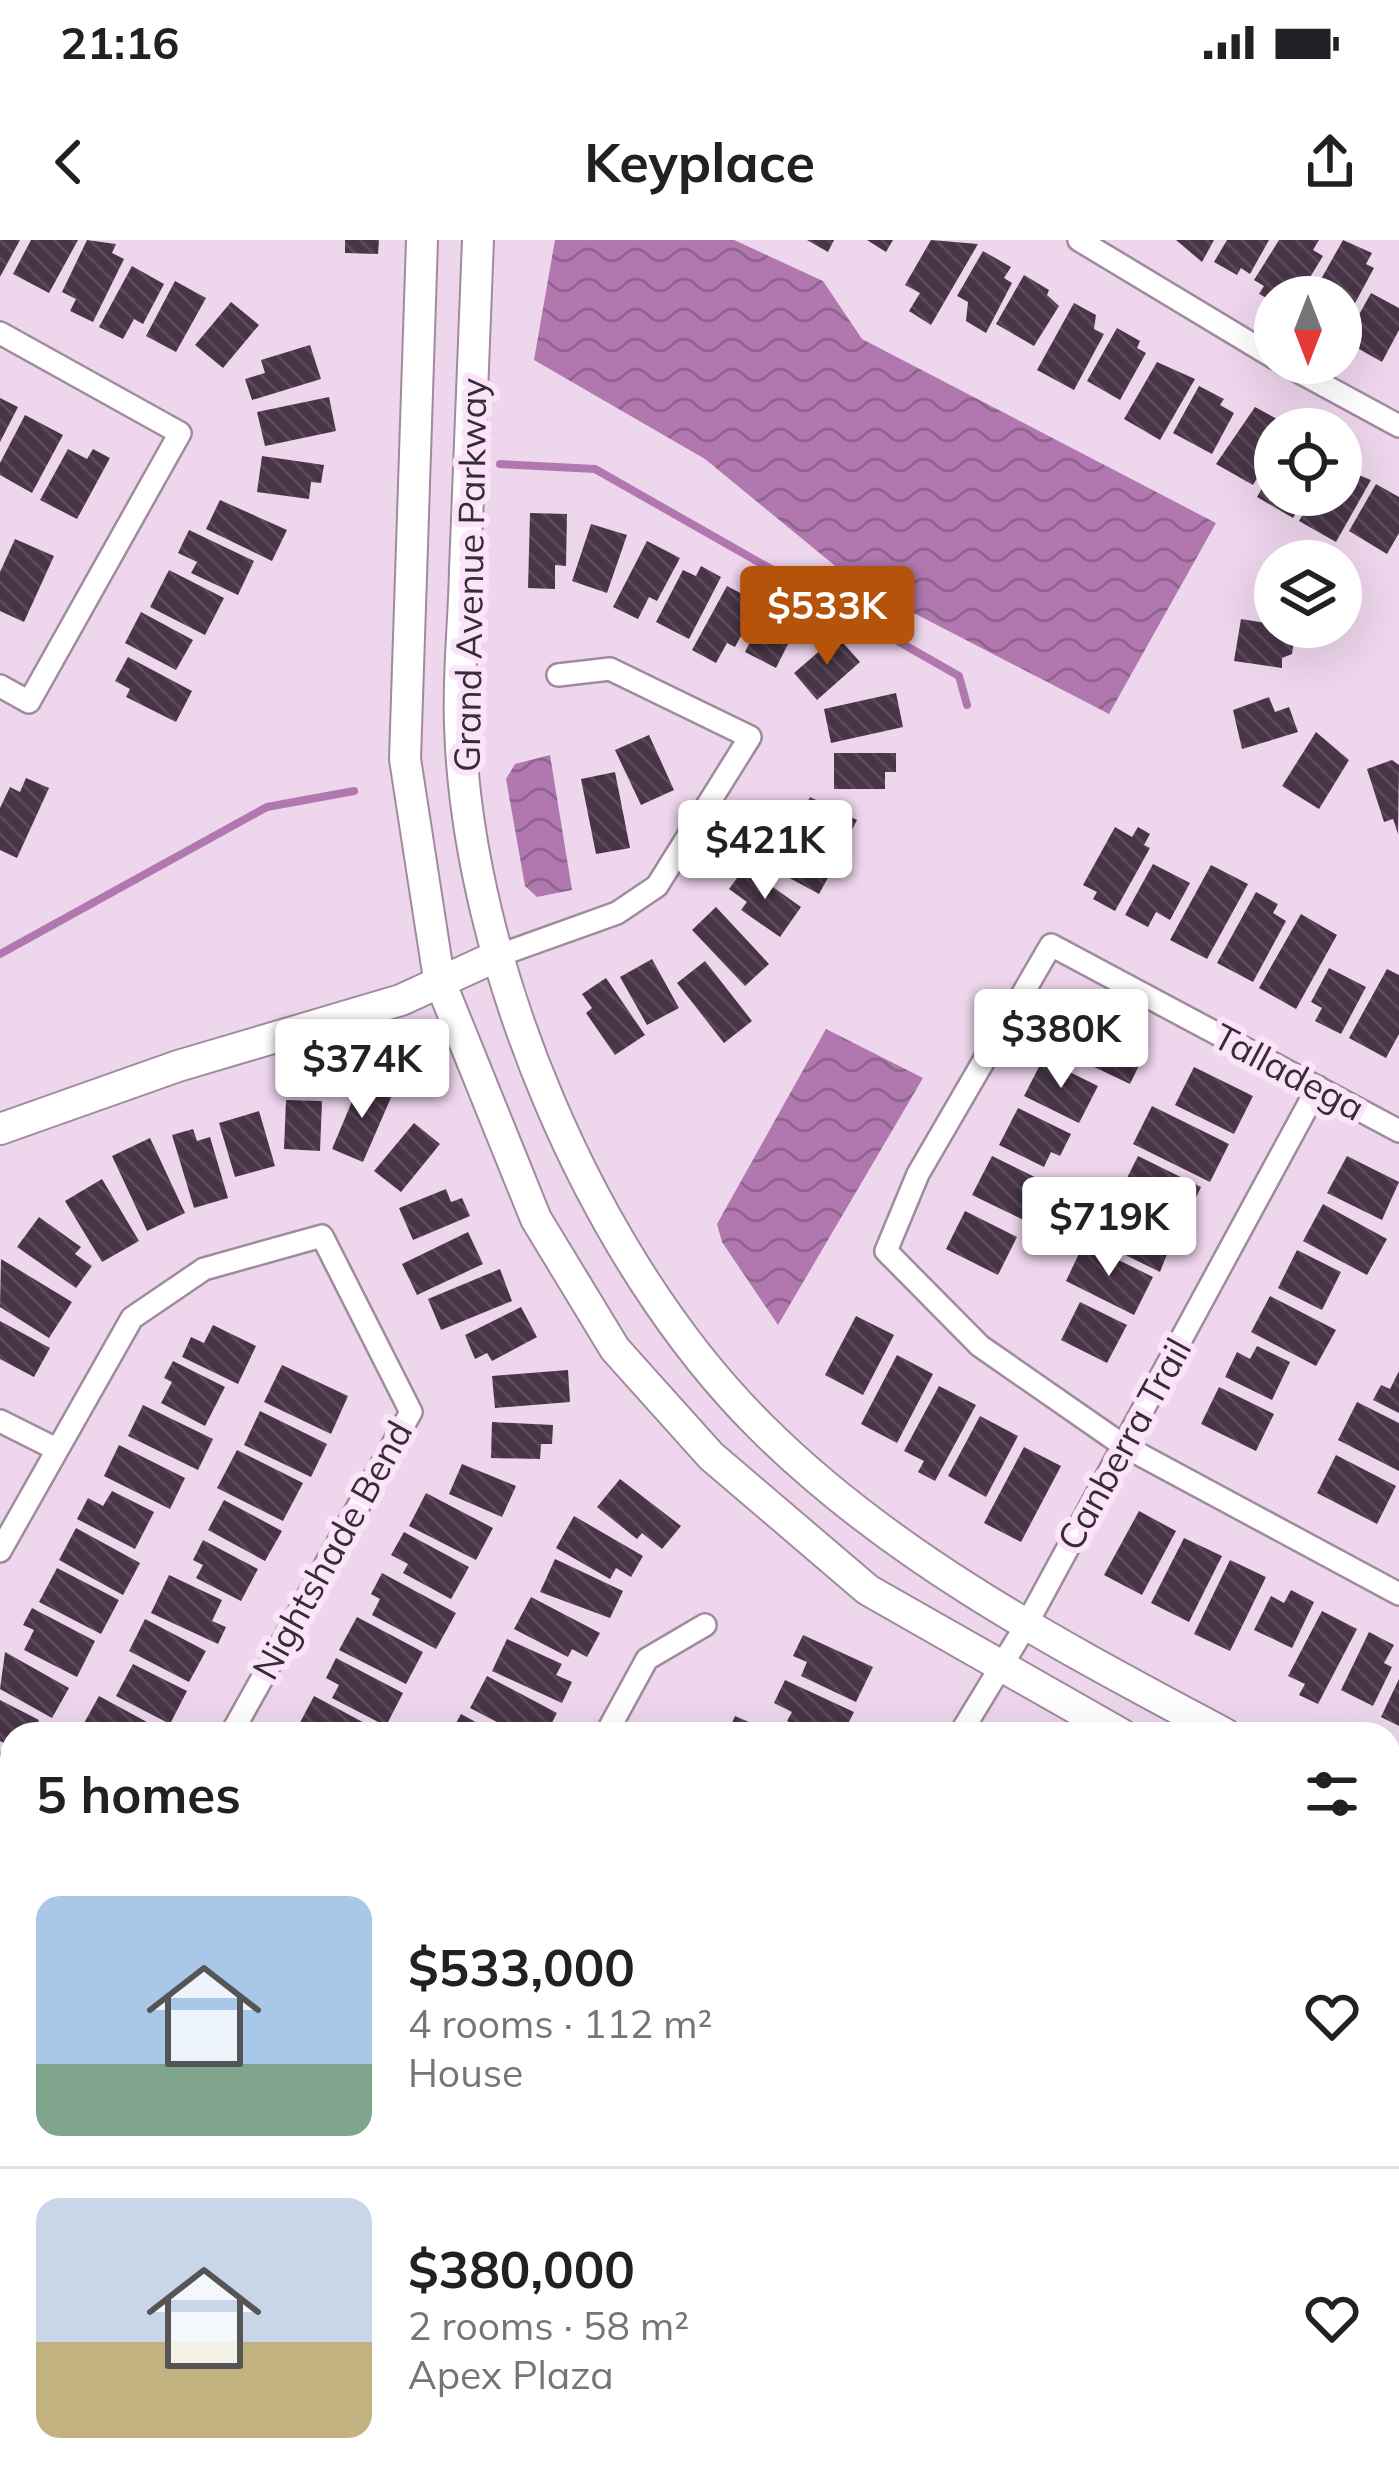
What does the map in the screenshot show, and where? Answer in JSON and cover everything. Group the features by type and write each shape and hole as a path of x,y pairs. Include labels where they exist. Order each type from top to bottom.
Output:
{"street":[{"name":"Grand Avenue Parkway","path":"422,240 405,759 439,979 536,1219 615,1348 711,1456 868,1590 1099,1722"},
{"name":"Grand Avenue Parkway","path":"478,240 460,725 471,835 497,956 534,1063 578,1162 655,1300 760,1426 874,1523 1025,1627 1203,1722"},
{"path":"1079,240 1254,345"},
{"path":"0,333 180,433 28,702 0,686"},
{"path":"1321,384 1399,427"},
{"path":"0,1129 178,1066 401,1000 439,979 617,913 657,886 750,736 610,669 558,675"},
{"name":"Talladega","path":"1124,1446 980,1346 886,1251 917,1174 1051,945 1399,1131"},
{"name":"Canberra Trail","path":"967,1722 1025,1627 1318,1087"},
{"name":"Nightshade Bend","path":"56,1449 132,1318 164,1292 204,1269 322,1236 411,1412 238,1722"},
{"path":"0,1421 56,1449 0,1551"},
{"path":"1124,1446 1399,1594"},
{"path":"617,1722 647,1659 705,1624"}],"water":[{"path":"555,240 734,240 823,281 862,339 1216,523 1109,714 856,583 705,459 534,360"},
{"path":"550,755 572,890 537,897 525,886 506,779 515,764"},
{"path":"826,1029 923,1078 778,1325 722,1242 717,1224"}],"building":[{"path":"0,240 20,240 0,277"},
{"path":"31,240 78,240 49,293 13,274"},
{"path":"87,240 116,244 112,253 124,259 93,322 70,311 76,299 62,292"},
{"path":"345,240 379,240 378,254 345,253"},
{"path":"807,240 834,240 828,252"},
{"path":"867,240 893,240 886,252"},
{"path":"931,240 978,244 931,325 909,311 920,293 905,285"},
{"path":"1176,240 1214,240 1202,262"},
{"path":"1227,240 1269,240 1250,274 1241,268 1237,275 1214,262"},
{"path":"1279,240 1319,240 1313,250 1323,256 1311,276 1256,276"},
{"path":"1343,240 1372,253 1366,264 1374,268 1362,290 1362,276 1323,276"},
{"path":"983,251 1011,267 1004,278 1012,283 986,333 966,321 968,302 957,296"},
{"path":"132,266 164,284 143,324 134,319 123,339 99,327"},
{"path":"1024,275 1049,290 1047,295 1059,306 1034,346 996,324"},
{"path":"175,281 206,298 176,352 146,336"},
{"path":"1371,293 1399,308 1399,330 1382,362 1362,351 1362,309"},
{"path":"231,302 259,325 223,368 195,345"},
{"path":"1074,303 1096,315 1094,329 1104,334 1074,390 1037,370"},
{"path":"1117,328 1140,341 1137,348 1146,353 1120,400 1087,381"},
{"path":"310,345 321,379 252,400 245,379 265,373 261,360"},
{"path":"1157,362 1195,379 1160,440 1124,419"},
{"path":"1199,386 1224,399 1220,405 1234,413 1212,454 1173,433"},
{"path":"329,397 336,431 265,446 257,412"},
{"path":"0,398 18,407 0,442"},
{"path":"1254,408 1253,485 1216,464"},
{"path":"25,415 63,435 32,493 0,475 0,463"},
{"path":"68,449 87,459 93,449 110,458 77,519 40,500"},
{"path":"262,456 324,465 321,483 311,482 309,499 257,492"},
{"path":"1376,484 1399,497 1399,533 1387,554 1349,531 1362,516"},
{"path":"220,500 287,530 272,561 206,529"},
{"path":"530,513 567,514 566,566 555,565 555,589 528,588"},
{"path":"1302,516 1351,516 1337,540 1299,521"},
{"path":"591,524 627,535 607,593 572,581"},
{"path":"189,530 254,561 238,595 191,573 197,562 178,553"},
{"path":"15,539 54,556 24,622 0,611 0,572"},
{"path":"647,541 680,558 657,601 649,597 638,619 613,607"},
{"path":"701,566 721,577 689,639 656,622 683,570 696,576"},
{"path":"169,570 224,598 205,635 150,607"},
{"path":"727,586 759,603 735,647 727,643 716,663 692,650"},
{"path":"773,596 791,605 785,617 798,624 776,668 745,652"},
{"path":"141,612 193,640 176,670 125,643"},
{"path":"1241,619 1254,621 1254,648 1293,648 1292,654 1282,658 1282,668 1234,661"},
{"path":"837,636 860,662 817,700 794,673"},
{"path":"128,657 192,691 176,722 126,697 130,689 115,681"},
{"path":"896,693 903,727 831,743 824,709"},
{"path":"1269,697 1275,712 1289,707 1298,732 1242,749 1233,710"},
{"path":"1316,732 1349,760 1319,809 1282,786"},
{"path":"649,735 674,790 641,805 615,750"},
{"path":"834,753 896,753 896,772 885,772 885,789 834,789"},
{"path":"1392,760 1399,765 1398,834 1393,819 1384,822 1367,769"},
{"path":"615,772 630,848 596,854 581,779"},
{"path":"26,778 49,788 17,858 0,850 0,808 10,787 20,792"},
{"path":"810,797 857,820 840,853 794,829"},
{"path":"1115,827 1132,837 1138,827 1150,834 1144,845 1150,848 1115,911 1093,899 1097,892 1083,885"},
{"path":"766,828 835,865 819,894 751,857"},
{"path":"1153,864 1190,883 1170,920 1156,912 1148,927 1125,915"},
{"path":"1211,865 1248,884 1207,959 1170,940"},
{"path":"745,867 801,907 780,937 741,910 747,902 729,889"},
{"path":"1256,892 1278,904 1273,913 1286,921 1253,982 1217,963"},
{"path":"716,907 769,964 745,986 692,930"},
{"path":"1301,914 1337,935 1296,1009 1259,988"},
{"path":"652,959 679,1008 647,1025 620,977"},
{"path":"705,961 752,1021 724,1043 677,983"},
{"path":"1329,968 1366,987 1341,1034 1315,1021 1322,1008 1311,1002"},
{"path":"1387,969 1399,975 1399,1034 1386,1058 1349,1038"},
{"path":"606,978 645,1035 615,1055 586,1013 592,1008 582,994"},
{"path":"1074,1012 1148,1047 1130,1084 1056,1049"},
{"path":"1043,1059 1098,1086 1079,1123 1024,1096"},
{"path":"1194,1067 1253,1096 1234,1134 1175,1105"},
{"path":"361,1080 393,1093 363,1162 332,1149"},
{"path":"286,1100 322,1101 320,1151 284,1149"},
{"path":"1152,1106 1229,1144 1210,1182 1133,1144"},
{"path":"1018,1108 1071,1134 1060,1156 1051,1152 1044,1167 999,1145"},
{"path":"259,1111 275,1166 235,1177 219,1123"},
{"path":"414,1123 440,1144 401,1192 374,1171"},
{"path":"193,1129 197,1141 210,1137 228,1198 194,1208 172,1135"},
{"path":"150,1138 185,1213 147,1231 112,1156"},
{"path":"992,1156 1055,1187 1036,1226 972,1195"},
{"path":"1138,1156 1201,1187 1183,1225 1119,1194"},
{"path":"1347,1156 1399,1182 1382,1220 1327,1193"},
{"path":"102,1179 139,1241 102,1262 65,1201"},
{"path":"446,1189 451,1202 462,1198 470,1216 413,1240 399,1208"},
{"path":"1119,1203 1176,1231 1160,1272 1099,1242"},
{"path":"1323,1204 1387,1239 1367,1275 1303,1241"},
{"path":"965,1211 1017,1237 998,1275 946,1249"},
{"path":"39,1217 81,1247 75,1254 92,1266 76,1288 17,1247"},
{"path":"468,1232 483,1264 417,1295 402,1264"},
{"path":"1084,1243 1153,1277 1134,1315 1066,1281"},
{"path":"1297,1250 1341,1272 1322,1310 1278,1288"},
{"path":"1,1259 72,1302 49,1338 0,1307"},
{"path":"500,1269 512,1301 441,1330 428,1299"},
{"path":"1270,1296 1336,1330 1316,1366 1251,1332"},
{"path":"1080,1302 1127,1325 1107,1363 1061,1340"},
{"path":"521,1307 537,1337 492,1361 487,1353 475,1359 465,1335"},
{"path":"856,1316 894,1335 863,1395 825,1375"},
{"path":"0,1321 50,1348 34,1377 0,1359"},
{"path":"213,1325 256,1346 238,1384 182,1357 191,1337 204,1343"},
{"path":"1257,1346 1290,1362 1272,1400 1225,1377 1237,1352 1250,1359"},
{"path":"897,1355 933,1374 897,1443 861,1424"},
{"path":"173,1361 225,1387 205,1426 161,1403 172,1382 164,1378"},
{"path":"282,1365 348,1396 331,1434 264,1402"},
{"path":"568,1370 570,1402 495,1408 492,1376"},
{"path":"1399,1371 1399,1413 1373,1400 1381,1385 1390,1389"},
{"path":"939,1386 976,1405 935,1481 918,1472 924,1461 904,1451"},
{"path":"1219,1387 1274,1414 1256,1451 1201,1424"},
{"path":"1357,1402 1399,1423 1399,1471 1338,1440"},
{"path":"143,1405 213,1439 198,1470 128,1436"},
{"path":"260,1411 327,1444 311,1477 244,1445"},
{"path":"980,1416 1018,1436 986,1497 948,1476"},
{"path":"492,1422 553,1425 552,1444 541,1444 540,1459 491,1458"},
{"path":"119,1445 185,1478 170,1509 104,1476"},
{"path":"1024,1447 1061,1466 1021,1542 984,1523"},
{"path":"237,1450 303,1483 283,1521 217,1488"},
{"path":"1336,1455 1396,1486 1377,1524 1317,1493"},
{"path":"462,1464 516,1486 502,1517 449,1494"},
{"path":"620,1479 681,1526 662,1549 642,1533 637,1539 597,1507"},
{"path":"112,1491 154,1512 135,1549 77,1519 88,1498 103,1506"},
{"path":"426,1493 493,1528 476,1560 409,1526"},
{"path":"224,1500 282,1531 265,1561 208,1530"},
{"path":"1139,1511 1176,1531 1142,1595 1104,1575"},
{"path":"574,1516 643,1556 631,1577 616,1568 610,1579 556,1548"},
{"path":"76,1528 140,1563 123,1595 59,1560"},
{"path":"404,1532 469,1567 451,1599 403,1573 408,1564 391,1555"},
{"path":"1184,1538 1222,1556 1189,1622 1151,1603"},
{"path":"203,1540 258,1569 241,1601 196,1578 203,1565 193,1560"},
{"path":"555,1559 623,1591 610,1618 540,1592"},
{"path":"1230,1560 1266,1577 1230,1651 1194,1634"},
{"path":"57,1568 119,1600 101,1634 39,1602"},
{"path":"382,1573 456,1613 436,1649 372,1615 380,1599 371,1594"},
{"path":"169,1575 222,1600 212,1621 226,1627 218,1644 151,1613"},
{"path":"1291,1590 1314,1602 1292,1648 1254,1630 1271,1596 1284,1603"},
{"path":"531,1597 600,1633 587,1657 572,1649 568,1657 514,1629"},
{"path":"32,1608 95,1641 77,1677 24,1650 34,1630 23,1625"},
{"path":"1322,1611 1357,1629 1318,1704 1299,1695 1305,1684 1288,1676"},
{"path":"357,1617 423,1652 406,1684 339,1650"},
{"path":"145,1619 206,1651 189,1682 129,1651"},
{"path":"1369,1632 1394,1645 1384,1663 1392,1667 1373,1706 1341,1690"},
{"path":"803,1635 873,1667 856,1702 801,1676 807,1662 793,1656"},
{"path":"507,1639 562,1664 556,1675 572,1682 562,1703 492,1671"},
{"path":"5,1652 69,1688 52,1718 0,1689"},
{"path":"336,1658 403,1693 388,1722 378,1722 332,1698 339,1685 326,1678"},
{"path":"133,1664 187,1691 171,1722 116,1696"},
{"path":"487,1676 557,1713 552,1722 497,1722 470,1708"},
{"path":"1399,1679 1399,1722 1381,1717"},
{"path":"785,1680 854,1712 849,1722 789,1722 792,1712 774,1703"},
{"path":"99,1696 147,1722 85,1722"},
{"path":"314,1696 363,1722 300,1722"},
{"path":"0,1700 39,1720 38,1722 0,1722"}],"waterway":[{"path":"500,464 595,469 959,676 967,705"},
{"path":"0,954 267,807 354,791"}]}
